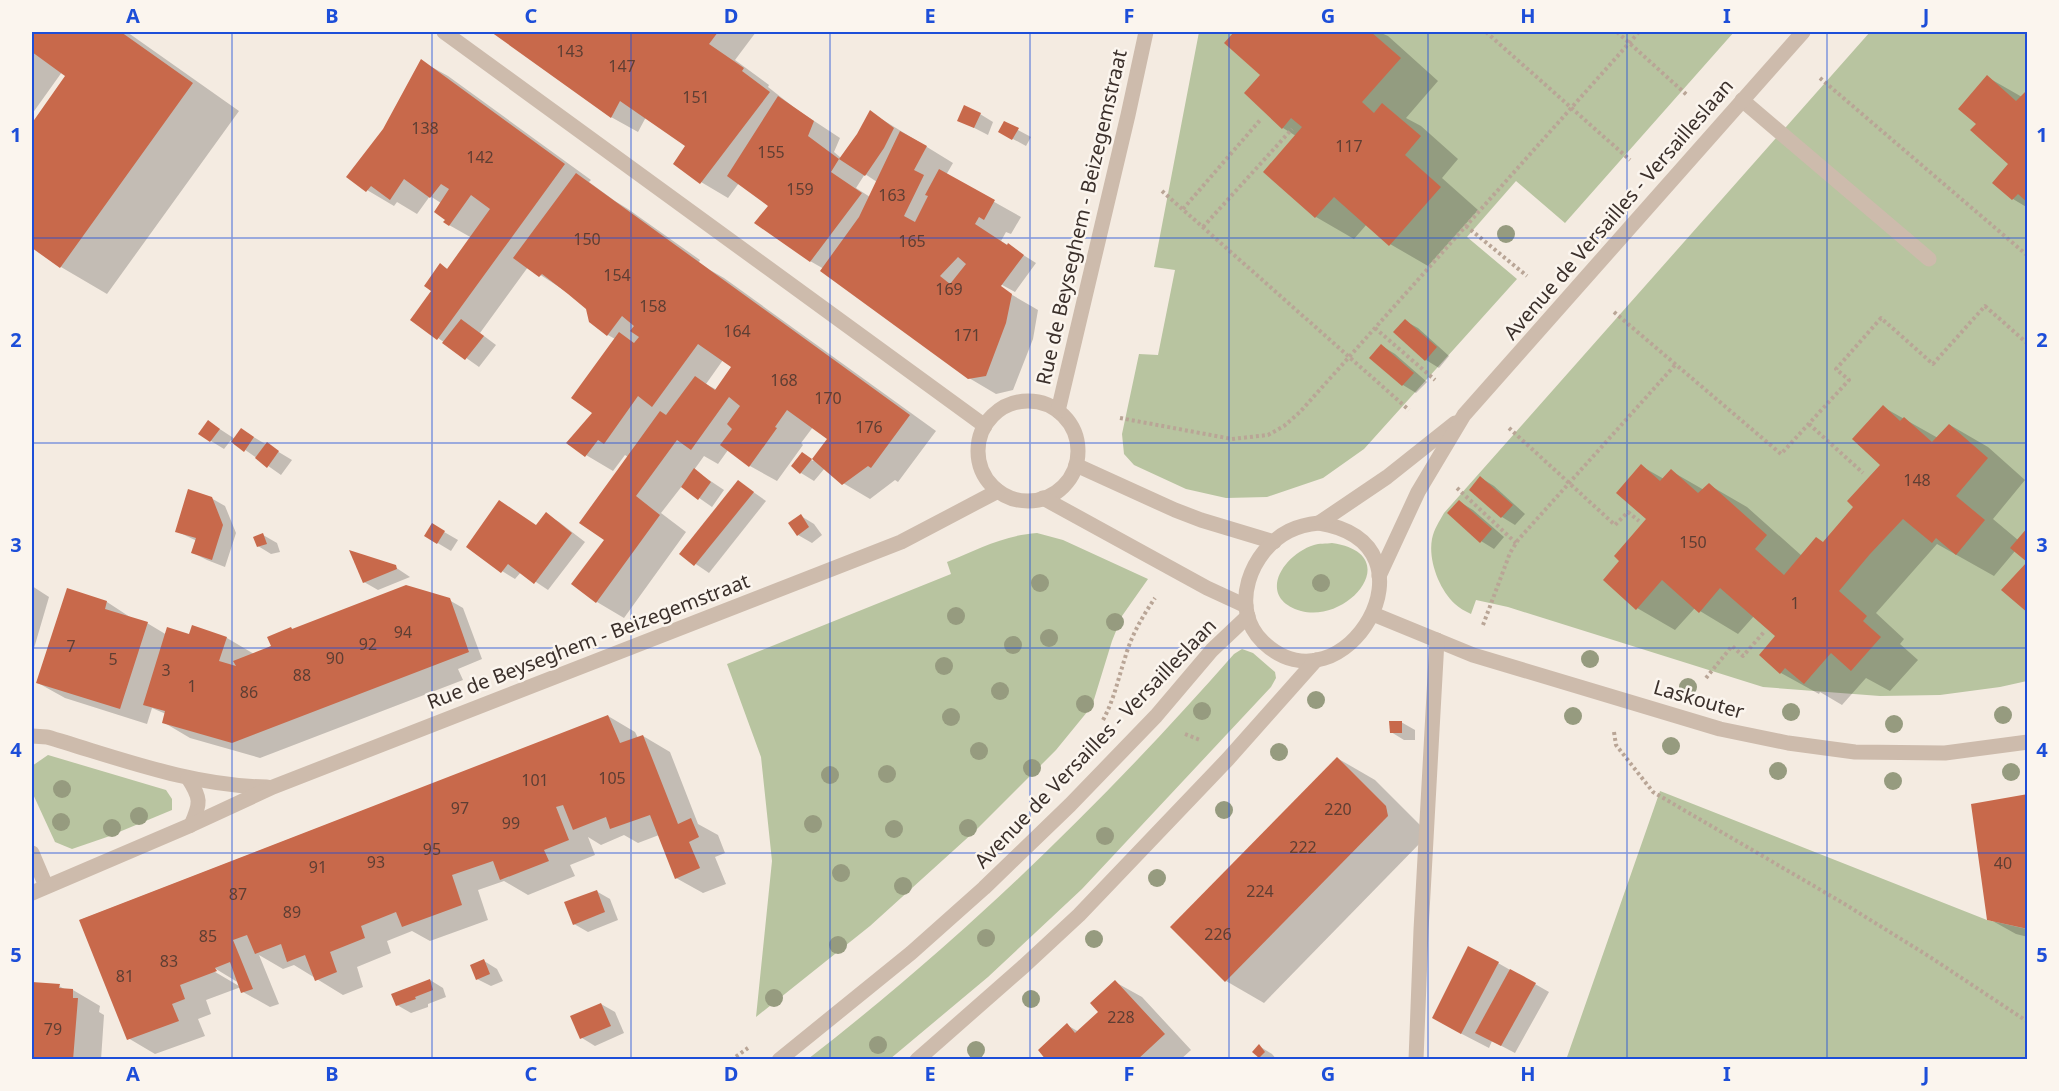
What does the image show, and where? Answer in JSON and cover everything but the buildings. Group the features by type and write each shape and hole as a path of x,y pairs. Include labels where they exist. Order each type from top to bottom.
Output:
{"street":[{"path":"444,32 984,426 978,449 979,461 983,472 998,491 1020,500 1032,501 1043,498 1064,485 1076,465 1175,510 1274,542"},
{"name":"Rue de Beyseghem - Beizegemstraat","path":"1058,411 1146,32"},
{"name":"Avenue de Versailles - Versailleslaan","path":"1319,523 1387,477 1464,415 1803,32"},
{"path":"1742,100 1929,259"},
{"name":"Rue de Beyseghem - Beizegemstraat","path":"984,426 1001,409 1012,404 1036,402 1058,411 1066,420 1077,441 1076,465"},
{"name":"Avenue de Versailles - Versailleslaan","path":"1379,576 1418,492 1464,415"},
{"name":"Rue de Beyseghem - Beizegemstraat","path":"32,893 273,787 901,542 998,491"},
{"path":"1043,498 1247,611"},
{"path":"1319,523 1335,525 1362,541 1372,554 1378,568 1378,599 1373,614 1355,639 1344,649 1316,660 1301,660 1274,650 1262,641 1247,611 1245,598 1249,578 1256,564 1274,542 1289,530 1319,523"},
{"name":"Avenue de Versailles - Versailleslaan","path":"779,1059 911,953 984,888 1070,805 1156,716 1247,611"},
{"name":"Laskouter","path":"1373,614 1473,655 1720,729 1788,743 1856,752 1945,753 2028,742"},
{"path":"1416,1059 1420,930 1437,640"},
{"path":"917,1059 1016,973 1078,915 1204,785 1316,660"},
{"path":"32,736 47,737 188,778 222,785 273,787"},
{"path":"188,778 200,802 191,825"},
{"path":"32,853 46,886"}],"path":[{"path":"1486,32 1572,106 1630,160"},
{"path":"1617,32 1687,95"},
{"path":"1120,418 1232,439 1268,435 1284,426 1300,412 1639,32"},
{"path":"1820,78 2028,256"},
{"path":"1183,209 1262,119"},
{"path":"1203,227 1292,129"},
{"path":"1162,191 1409,410"},
{"path":"1466,226 1527,276"},
{"path":"1614,312 1781,454 1849,380 1836,369 1881,318 1934,364 1985,306 2028,344"},
{"path":"1375,328 1436,380"},
{"path":"1483,626 1510,553 1516,543 1676,364"},
{"path":"1809,424 1863,473"},
{"path":"1509,428 1615,525 1628,512 1639,521"},
{"path":"1457,487 1516,543"},
{"path":"1099,727 1120,680 1132,637 1142,617 1161,590"},
{"path":"1706,678 1732,646 1743,656 1764,632"},
{"path":"1609,695 1616,745 1653,792 1843,903 2028,1022"},
{"path":"1179,731 1206,743"},
{"path":"731,1059 756,1041"}],"green space":[{"path":"1199,32 1734,32 1565,223 1516,181 1467,237 1517,279 1364,449 1323,478 1267,497 1226,498 1186,489 1134,465 1124,454 1122,434 1139,354 1158,355 1175,270 1154,267"},
{"path":"1870,32 2027,32 2027,681 1940,695 1880,696 1763,687 1508,607 1476,600 1471,614 1458,607 1444,590 1433,565 1431,547 1433,535 1444,513"},
{"path":"1037,533 1063,540 1148,579 1122,616 1092,706 1056,750 975,831 870,926 756,1017 772,861 761,757 727,664 951,574 947,562 1002,540"},
{"path":"1332,543 1354,550 1365,560 1367,573 1362,586 1351,598 1336,607 1319,612 1301,611 1287,605 1280,597 1277,587 1284,567 1302,550 1316,544"},
{"path":"1242,649 1253,653 1275,672 1276,678 1271,687 1082,889 988,977 890,1059 808,1059 922,965 1031,867 1135,763 1234,654"},
{"path":"48,755 166,790 172,799 172,810 72,849 55,842 32,792 32,766"},
{"path":"1660,791 1987,920 2027,929 2027,1059 1566,1060"}]}
